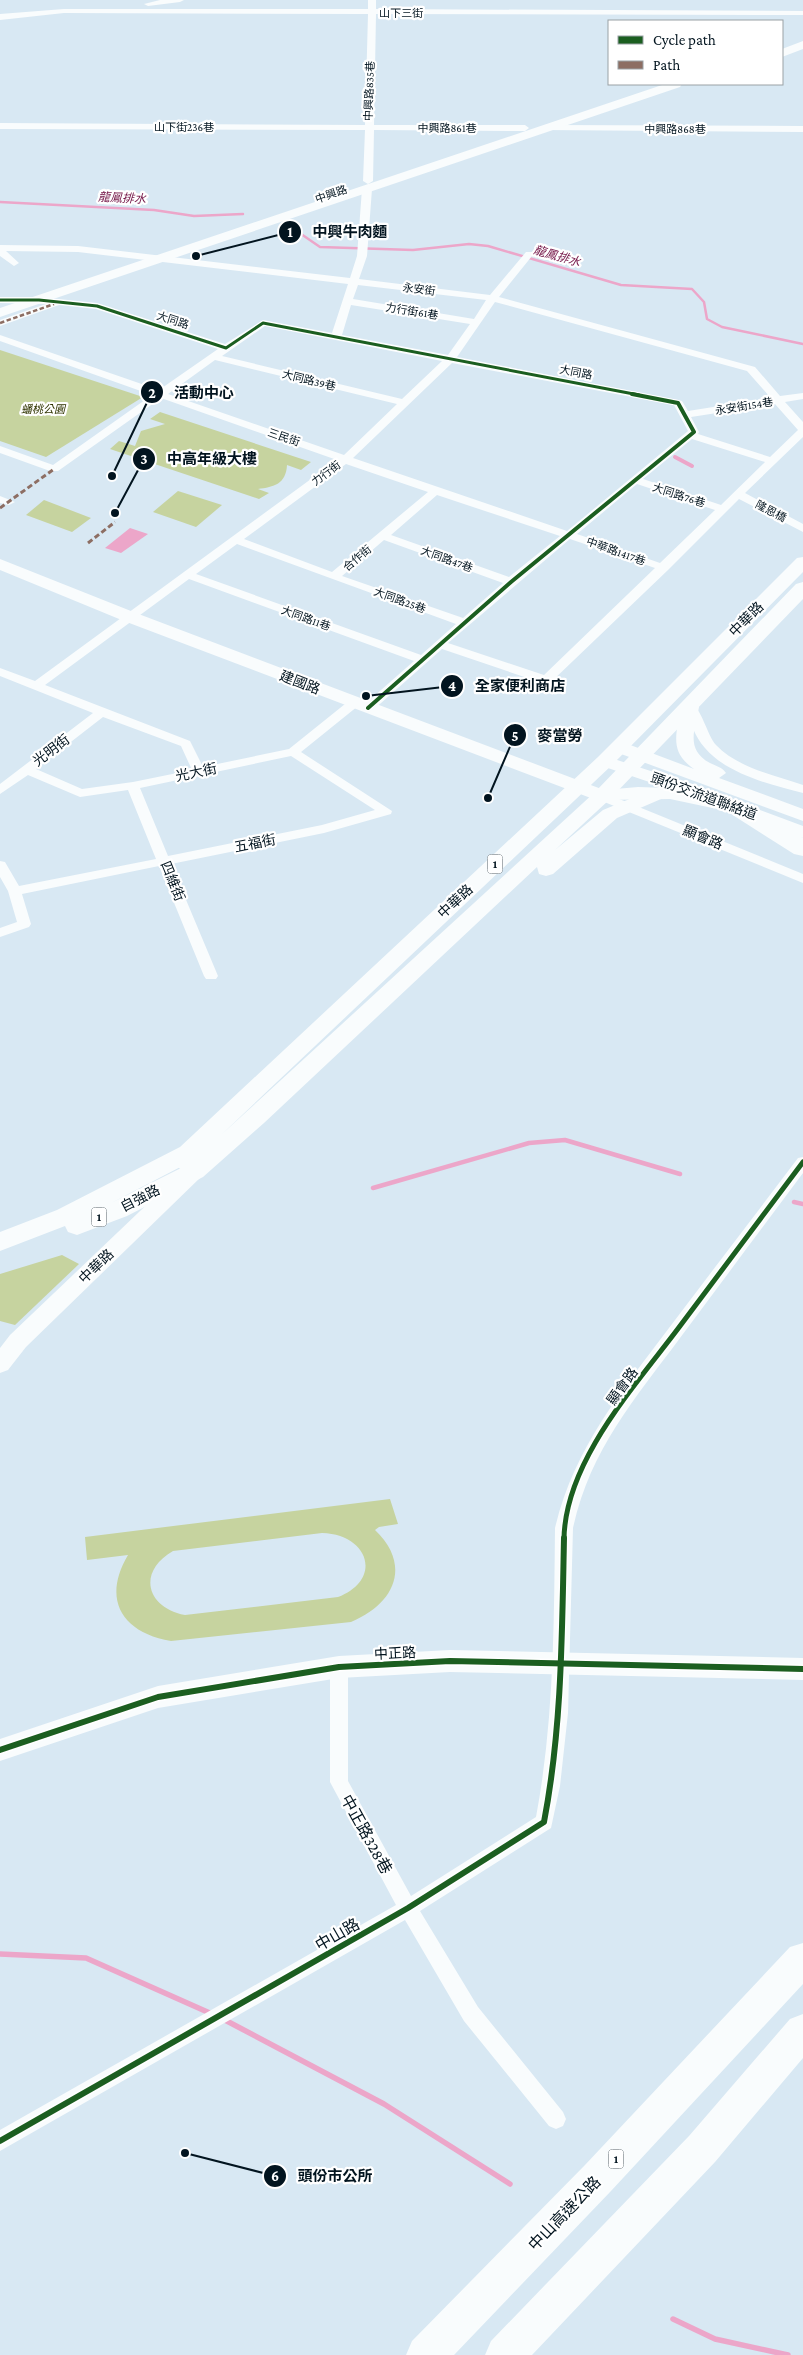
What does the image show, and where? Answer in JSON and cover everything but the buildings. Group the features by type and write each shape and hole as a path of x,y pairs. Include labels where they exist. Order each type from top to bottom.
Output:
{"highway":[{"path":"736,807 803,849"},
{"name":"中山高速公路","path":"426,2355 598,2178 803,1959"},
{"path":"505,2355 702,2149 803,2031"}],"main road":[{"name":"中華路","path":"187,1164 188,1153 612,754 803,562"},
{"name":"中華路","path":"187,1164 256,1117 372,1007 446,941 613,806 636,762 803,588"},
{"path":"613,806 661,792"},
{"path":"352,998 372,1007"},
{"name":"自強路","path":"0,1242 66,1216 142,1179 187,1164"},
{"name":"自強路","path":"0,1257 118,1210 187,1164"}],"street":[{"path":"64,11 180,0"},
{"name":"中興路835巷","path":"336,337 363,250 368,185 372,0"},
{"name":"山下三街","path":"0,16 64,11 803,13"},
{"path":"783,42 803,35"},
{"path":"783,47 803,40"},
{"path":"783,53 803,45"},
{"name":"中興路","path":"0,305 28,300 162,258 525,128 659,85"},
{"name":"中興路","path":"0,313 28,300 143,257 547,128 673,85"},
{"name":"中興路","path":"582,116 688,85"},
{"name":"山下街236巷","path":"0,126 368,128"},
{"name":"中興路861巷","path":"368,128 525,128"},
{"path":"525,128 547,128"},
{"name":"中興路868巷","path":"547,128 803,129"},
{"name":"永安街","path":"0,250 78,249 493,298 751,369 803,430 664,568 546,680 441,645"},
{"path":"0,250 14,262"},
{"name":"力行街","path":"36,686 347,458 450,358 493,298 528,256"},
{"name":"大同路","path":"0,300 28,300 97,306 226,348 263,323 678,403 685,415"},
{"name":"力行街61巷","path":"347,301 476,322"},
{"path":"0,323 59,302"},
{"name":"三民街","path":"0,338 347,458 436,491 569,534"},
{"path":"0,449 54,469 226,348"},
{"name":"大同路39巷","path":"214,357 404,404"},
{"name":"永安街154巷","path":"685,415 803,396"},
{"path":"361,705 441,645 511,582 694,432 685,415"},
{"path":"690,434 773,461"},
{"name":"大同路76巷","path":"634,480 723,509"},
{"name":"合作街","path":"237,540 334,576 436,491"},
{"name":"隆恩橋","path":"738,494 803,529"},
{"name":"中華路1417巷","path":"569,534 664,568"},
{"name":"大同路47巷","path":"383,536 511,582"},
{"name":"建國路","path":"0,564 131,617 576,788 613,806"},
{"name":"大同路11巷","path":"189,575 422,660"},
{"name":"大同路25巷","path":"334,576 465,623"},
{"path":"0,672 186,744 199,772"},
{"name":"光大街","path":"26,769 80,793 133,786 293,752 361,705"},
{"path":"690,707 709,745 723,758 747,770 803,789"},
{"path":"690,707 682,740 687,754 700,766 803,807"},
{"name":"光明街","path":"0,790 102,712"},
{"name":"五福街","path":"15,891 324,829 386,811 293,752"},
{"name":"頭份交流道聯絡道","path":"612,754 803,815"},
{"name":"頭份交流道聯絡道","path":"636,762 736,807 803,832"},
{"name":"四維街","path":"133,786 211,976"},
{"path":"613,806 625,793 661,792 684,794 736,807"},
{"name":"顯會路","path":"613,806 803,880"},
{"path":"0,866 15,891 24,924 0,933"},
{"name":"顯會路","path":"561,1664 564,1528 566,1511 579,1474 622,1405 803,1162"},
{"name":"中華路","path":"0,1364 18,1341 187,1164"},
{"name":"中正路","path":"0,1750 158,1697 339,1667 450,1661 803,1669"},
{"name":"中山路","path":"0,2141 408,1908 544,1822 551,1788 561,1664"},
{"name":"中正路328巷","path":"339,1667 339,1782 408,1908 471,2014 556,2119"}],"green space":[{"name":"蟠桃公園","path":"0,350 143,397 46,457 0,441"},
{"path":"160,412 311,462 301,470 287,465 282,480 274,486 258,489 269,493 259,499 110,449 119,441 135,446 141,431 165,424 150,419"},
{"path":"178,491 222,505 196,527 153,512"},
{"path":"44,500 91,518 72,532 26,515"},
{"path":"62,1255 79,1264 15,1325 0,1321 0,1274"},
{"path":"390,1499 398,1524 379,1527 375,1530 386,1543 393,1557 395,1570 388,1594 379,1605 351,1622 171,1641 154,1637 140,1630 121,1611 117,1599 117,1586 120,1571 128,1555 87,1560 85,1537","holes":["322,1533 338,1535 350,1541 359,1549 364,1559 365,1569 361,1580 352,1589 338,1597 185,1615 172,1611 162,1605 155,1597 151,1588 151,1578 154,1569 162,1559 173,1551"]}],"shaded area":[{"path":"130,528 148,534 121,553 105,548"}],"waterway":[{"name":"龍鳳排水","path":"0,202 154,210 194,216 243,214"},
{"name":"龍鳳排水","path":"288,225 320,247 413,250 469,244 488,246 621,285 692,289 704,302 707,319 722,327 803,344"},
{"path":"675,457 692,466"},
{"path":"373,1188 529,1143 565,1140 680,1174"},
{"path":"794,1202 803,1204"},
{"path":"0,1954 86,1958 212,2014"},
{"path":"223,2019 384,2104 510,2184"},
{"path":"673,2319 715,2339 788,2355"}],"marked path":[{"path":"0,323 54,304"},
{"path":"0,508 54,469"},
{"path":"88,543 115,522"}],"cycle path":[{"path":"0,300 39,300 97,306 226,348 263,323 678,403 694,432 511,582 368,708"},
{"path":"0,2141 408,1908 544,1822 556,1750 559,1713 564,1528 570,1501 580,1475 606,1426 623,1402 803,1162"},
{"path":"0,1750 158,1697 339,1667 450,1661 803,1669"}],"place":[{"name":"中興牛肉麵","path":"196,256"},
{"name":"活動中心","path":"112,476"},
{"name":"中高年級大樓","path":"115,513"},
{"name":"全家便利商店","path":"366,696"},
{"name":"麥當勞","path":"488,798"},
{"name":"頭份市公所","path":"185,2153"}]}
